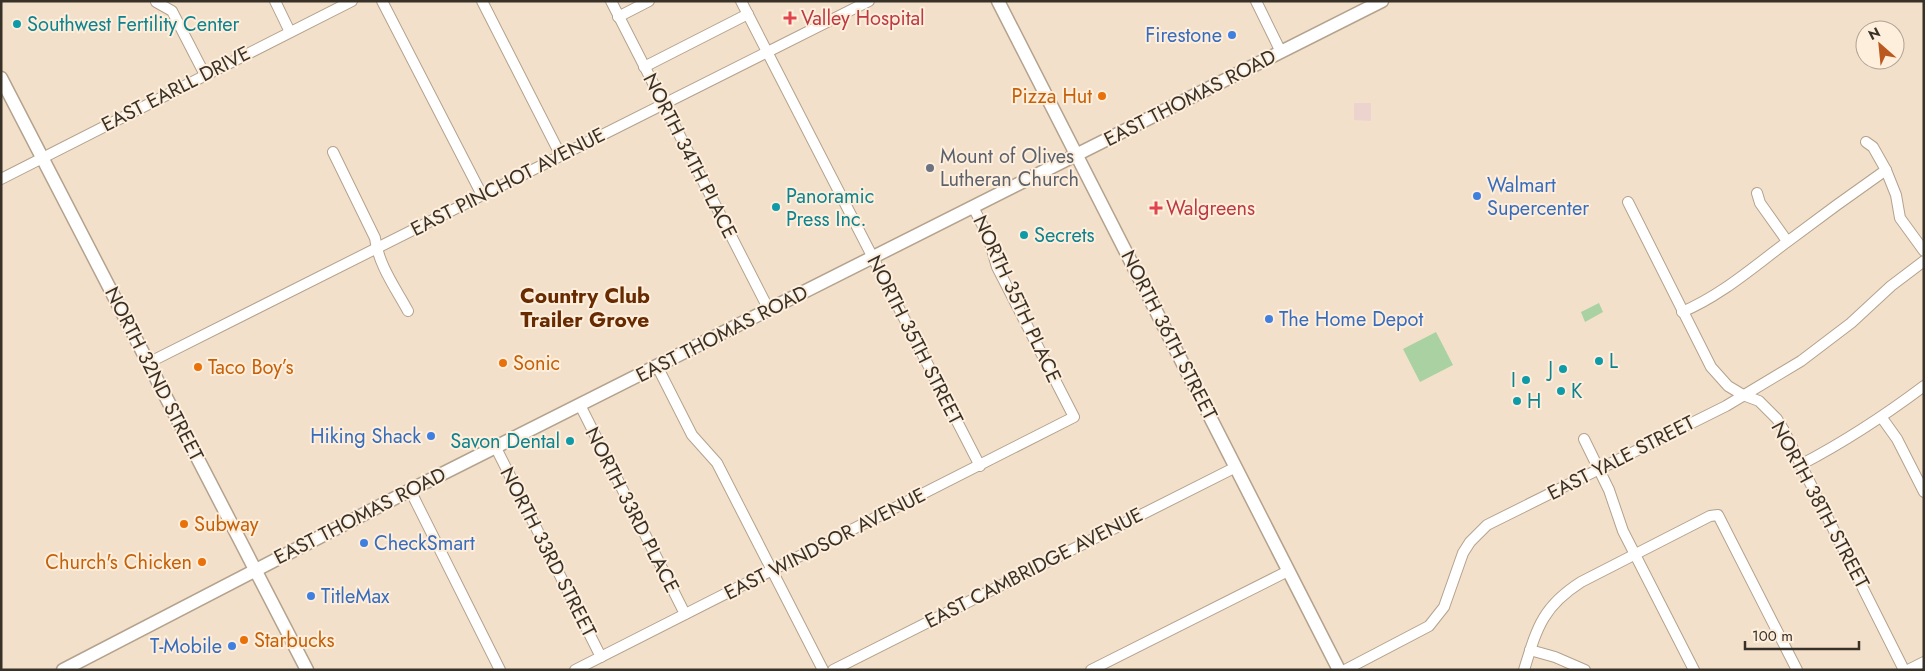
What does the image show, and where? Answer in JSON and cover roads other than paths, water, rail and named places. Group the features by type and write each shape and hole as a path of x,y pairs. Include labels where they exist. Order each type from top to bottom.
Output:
{"main road":[{"name":"NORTH 36TH STREET","path":"998,1 1339,670"},
{"name":"EAST THOMAS ROAD","path":"63,670 410,490 1382,1"},
{"name":"NORTH 32ND STREET","path":"1,78 307,670"}],"street":[{"path":"275,1 290,32"},
{"name":"EAST EARLL DRIVE","path":"1,179 352,1"},
{"path":"382,1 482,195"},
{"path":"482,1 561,156"},
{"name":"NORTH 34TH PLACE","path":"611,1 770,310"},
{"path":"618,17 650,1"},
{"name":"NORTH 35TH STREET","path":"741,1 980,466"},
{"name":"EAST PINCHOT AVENUE","path":"148,363 869,1"},
{"path":"1256,1 1281,52"},
{"path":"156,2 172,10 205,75"},
{"path":"644,67 748,14"},
{"path":"1866,142 1873,147 1886,170 1896,195 1900,218 1924,251"},
{"path":"333,152 375,238 376,248 408,311"},
{"path":"1682,312 1724,290 1886,170"},
{"path":"1757,193 1760,203 1788,241"},
{"name":"NORTH 38TH STREET","path":"1628,202 1711,366 1728,386 1758,401 1777,419 1802,464 1906,670"},
{"name":"NORTH 35TH PLACE","path":"974,207 988,236 997,266 1074,417"},
{"name":"EAST YALE STREET","path":"1345,670 1419,632 1433,622 1446,602 1463,553 1470,542 1487,525 1726,406 1801,362 1851,323 1891,286 1924,261"},
{"path":"657,366 692,435 718,463 823,670"},
{"path":"1802,464 1844,442 1882,418 1924,386"},
{"name":"NORTH 33RD PLACE","path":"580,405 685,614"},
{"name":"EAST WINDSOR AVENUE","path":"575,670 1074,417"},
{"path":"1882,418 1897,439 1924,492"},
{"path":"1584,439 1610,490 1623,531 1694,670"},
{"name":"NORTH 33RD STREET","path":"496,448 601,657"},
{"name":"EAST CAMBRIDGE AVENUE","path":"832,670 1236,467"},
{"path":"410,490 500,670"},
{"path":"1524,670 1540,621 1556,600 1581,582 1710,516 1718,515 1797,670"},
{"path":"1091,670 1288,570"},
{"path":"1530,650 1555,657 1585,670"},
{"path":"1906,670 1924,662"}],"place":[{"name":"Valley Hospital","path":"790,18"},
{"name":"Southwest Fertility Center","path":"17,24"},
{"name":"Firestone","path":"1232,35"},
{"name":"Pizza Hut","path":"1102,96"},
{"name":"Mount of Olives Lutheran Church","path":"930,168"},
{"name":"Walmart Supercenter","path":"1477,196"},
{"name":"Panoramic Press Inc.","path":"776,207"},
{"name":"Walgreens","path":"1156,208"},
{"name":"Secrets","path":"1024,235"},
{"name":"The Home Depot","path":"1269,319"},
{"name":"L","path":"1599,361"},
{"name":"Sonic","path":"503,363"},
{"name":"Taco Boy’s","path":"198,367"},
{"name":"J","path":"1563,369"},
{"name":"I","path":"1526,380"},
{"name":"K","path":"1561,391"},
{"name":"H","path":"1517,401"},
{"name":"Hiking Shack","path":"431,436"},
{"name":"Savon Dental","path":"570,441"},
{"name":"Subway","path":"184,524"},
{"name":"CheckSmart","path":"364,543"},
{"name":"Church's Chicken","path":"202,562"},
{"name":"TitleMax","path":"311,596"},
{"name":"Starbucks","path":"244,640"},
{"name":"T-Mobile","path":"232,646"}],"district":[{"name":"Country Club Trailer Grove","path":"585,308"}]}
